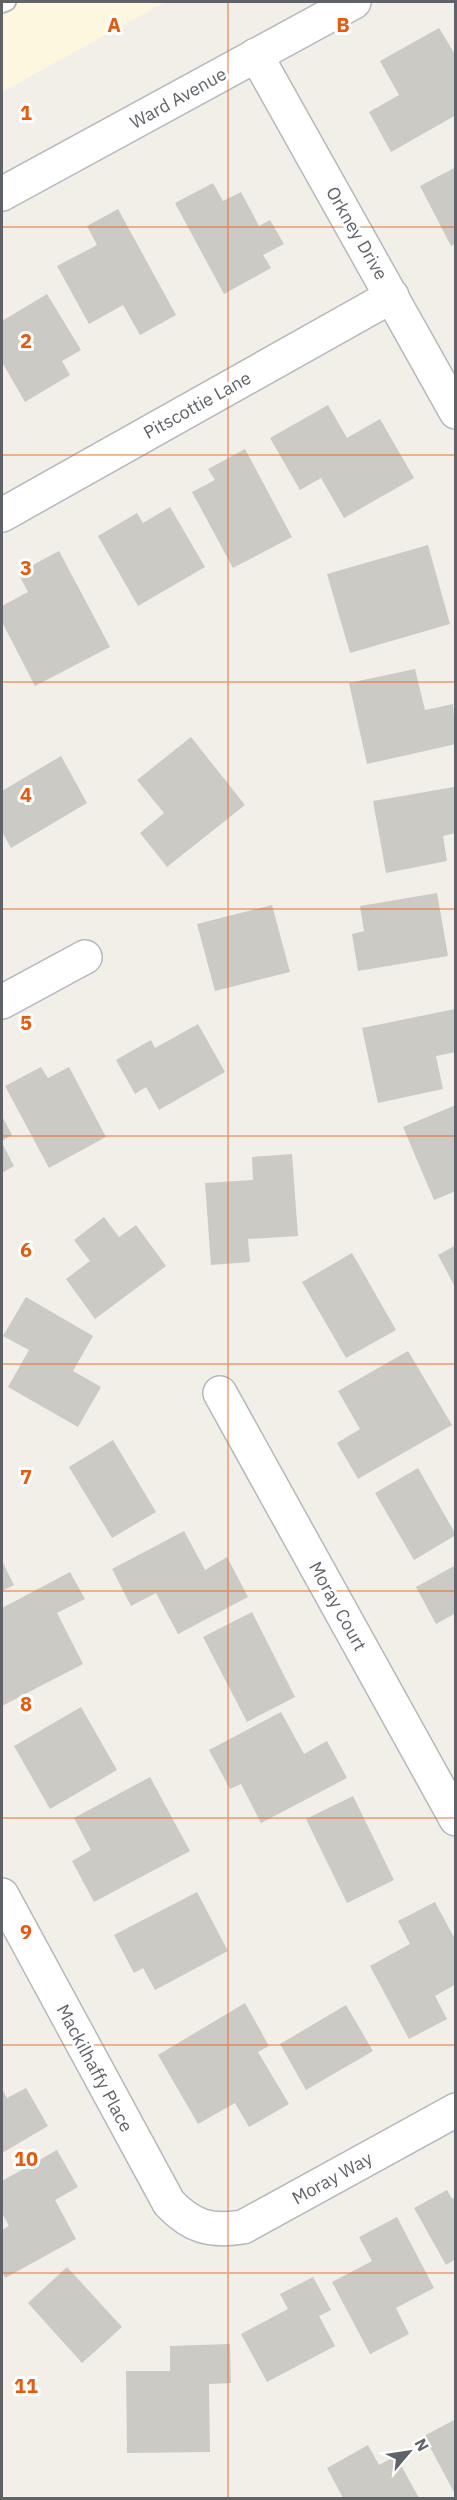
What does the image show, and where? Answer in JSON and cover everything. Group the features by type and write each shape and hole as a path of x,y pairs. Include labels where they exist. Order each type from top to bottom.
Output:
{"street":[{"name":"Ward Avenue","path":"2,194 354,2"},
{"name":"Orkney Drive","path":"256,55 456,412"},
{"name":"Pitscottie Lane","path":"2,515 392,296"},
{"path":"2,1002 85,957"},
{"name":"Moray Court","path":"220,1393 456,1819"},
{"name":"Mackilhaffy Place","path":"2,1895 168,2203 182,2217 204,2227"},
{"name":"Moray Way","path":"204,2227 221,2230 243,2227 456,2110"}],"lane":[{"path":"2,4 7,2"}],"shaded area":[{"path":"2,2 165,2 2,92"}],"building":[{"path":"439,28 456,56 456,115 391,152 369,112 399,95 380,61"},
{"path":"456,167 456,243 451,246 420,186"},
{"path":"213,183 223,201 241,192 259,226 270,220 284,244 263,255 271,268 224,294 175,203"},
{"path":"118,209 176,315 140,335 123,305 89,324 57,266 97,245 87,226"},
{"path":"47,294 81,350 62,361 70,375 25,402 2,362 2,321"},
{"path":"328,405 347,438 380,419 414,478 344,518 321,478 300,490 270,438"},
{"path":"245,449 292,537 233,568 192,492 215,480 208,469"},
{"path":"170,507 205,567 138,606 98,536 137,513 143,523"},
{"path":"428,545 450,624 350,653 327,574"},
{"path":"59,551 110,647 35,686 2,622 2,606 28,592 18,573"},
{"path":"415,669 425,710 453,704 456,744 367,764 349,683"},
{"path":"191,737 245,805 167,867 140,833 164,813 137,780"},
{"path":"61,756 87,803 11,848 2,832 2,791"},
{"path":"454,787 456,833 443,836 447,861 386,873 373,801"},
{"path":"437,893 448,956 358,971 352,934 364,931 360,906"},
{"path":"272,905 290,972 215,991 197,924"},
{"path":"455,1009 456,1052 436,1056 443,1089 378,1103 362,1028"},
{"path":"198,1024 225,1072 159,1110 146,1087 135,1094 116,1060 151,1040 155,1048"},
{"path":"41,1067 48,1078 69,1067 106,1137 49,1168 5,1086"},
{"path":"456,1105 456,1191 434,1200 403,1127"},
{"path":"2,1116 12,1135 2,1141"},
{"path":"2,1143 14,1166 2,1173"},
{"path":"292,1154 298,1236 248,1239 250,1262 211,1265 205,1183 253,1180 252,1157"},
{"path":"104,1217 119,1237 136,1225 166,1266 95,1319 66,1279 90,1261 74,1240"},
{"path":"456,1245 456,1289 438,1255"},
{"path":"352,1253 396,1330 346,1358 302,1282"},
{"path":"26,1297 93,1336 73,1371 101,1387 78,1427 8,1387 29,1350 3,1336"},
{"path":"408,1351 452,1425 358,1479 337,1443 360,1429 338,1391"},
{"path":"113,1440 156,1512 112,1538 69,1467"},
{"path":"418,1468 456,1535 414,1560 375,1493"},
{"path":"184,1531 205,1570 227,1557 248,1597 178,1634 156,1593 131,1606 112,1569"},
{"path":"2,1561 14,1585 2,1591"},
{"path":"456,1565 456,1613 436,1624 416,1587"},
{"path":"70,1572 85,1599 57,1613 83,1664 2,1706 2,1608"},
{"path":"252,1612 295,1697 247,1722 203,1637"},
{"path":"81,1707 117,1770 50,1809 14,1746"},
{"path":"281,1712 304,1754 327,1741 347,1778 261,1823 241,1784 230,1789 209,1750"},
{"path":"150,1777 190,1851 94,1902 72,1861 91,1850 74,1818"},
{"path":"353,1796 394,1880 347,1903 306,1819"},
{"path":"197,1892 228,1951 155,1990 143,1968 134,1973 114,1935"},
{"path":"435,1902 456,1941 456,1984 435,1996 447,2019 409,2039 370,1966 410,1944 398,1921"},
{"path":"245,2003 269,2046 258,2052 289,2104 249,2127 235,2103 198,2124 158,2055"},
{"path":"346,2005 373,2051 306,2090 280,2044"},
{"path":"26,2088 48,2126 2,2153 2,2089 7,2098"},
{"path":"57,2150 78,2187 55,2200 76,2239 5,2278 2,2271 2,2230 9,2226 2,2213 2,2181"},
{"path":"447,2190 452,2199 456,2197 456,2259 446,2265 414,2208"},
{"path":"397,2217 434,2288 396,2308 409,2334 370,2354 332,2282 372,2261 359,2237"},
{"path":"67,2267 122,2327 82,2363 28,2303"},
{"path":"313,2277 331,2310 319,2316 335,2346 267,2382 241,2334 288,2309 280,2294"},
{"path":"230,2344 231,2383 209,2384 210,2452 127,2453 126,2371 170,2371 170,2346"},
{"path":"456,2419 456,2496 424,2436"},
{"path":"368,2445 379,2465 396,2456 419,2498 343,2498 327,2468"}]}
